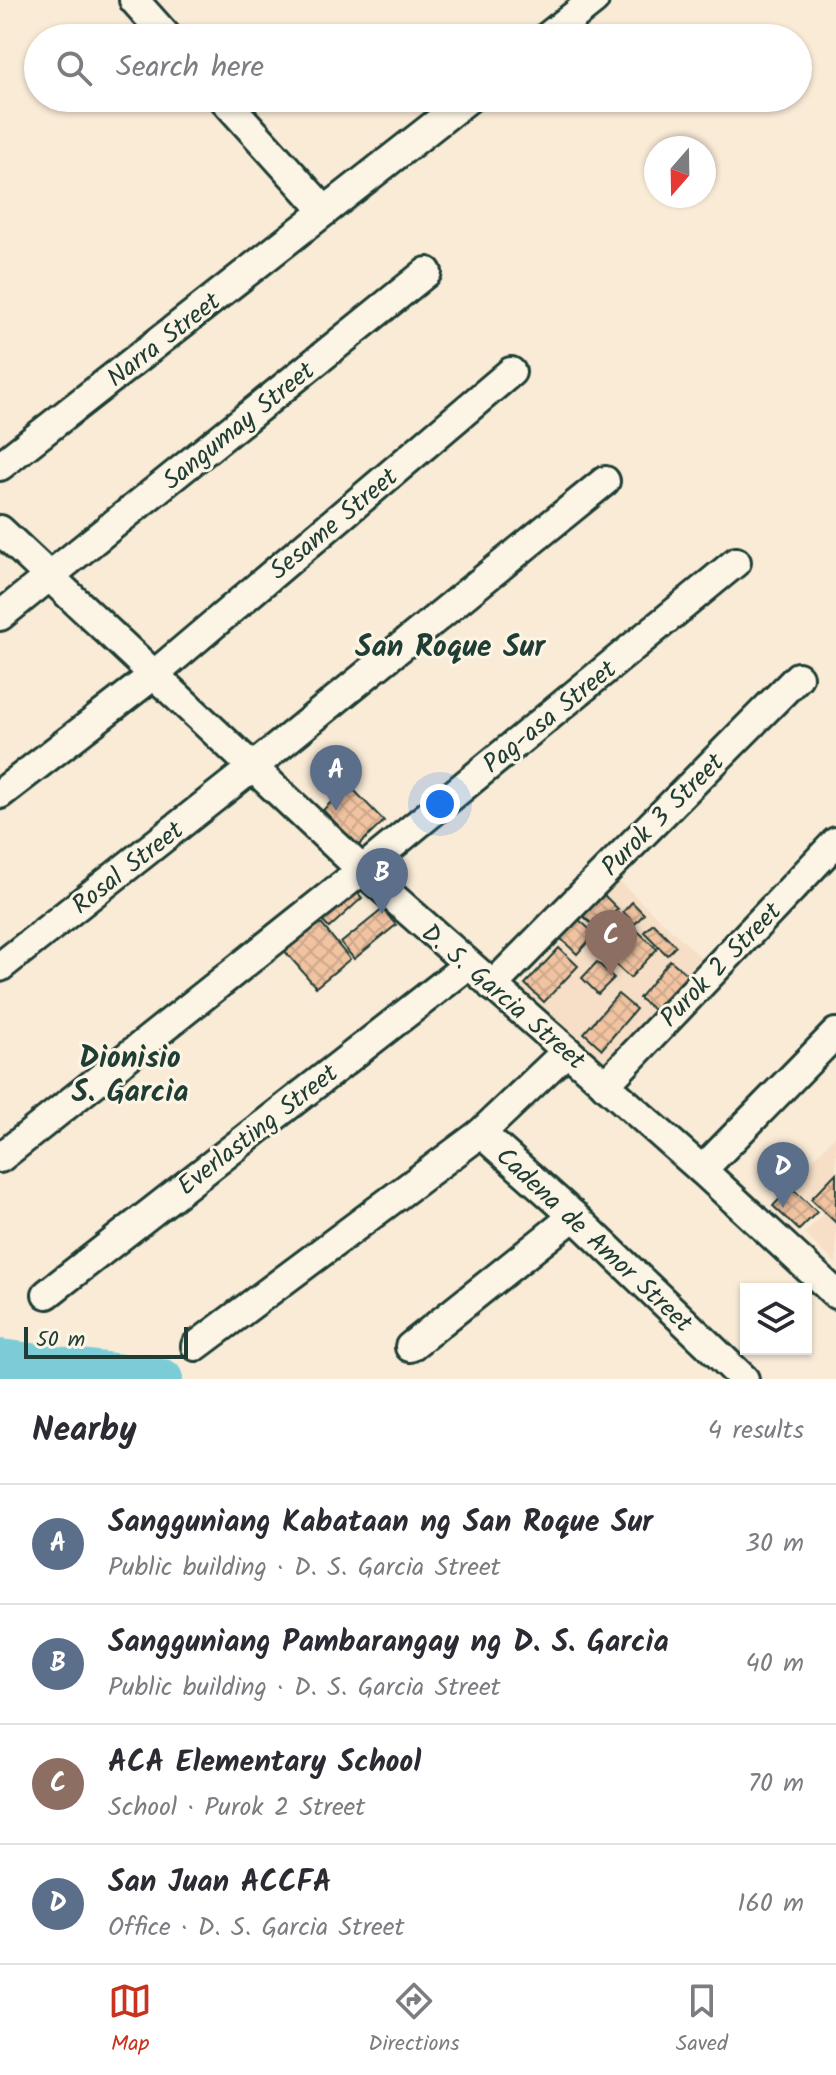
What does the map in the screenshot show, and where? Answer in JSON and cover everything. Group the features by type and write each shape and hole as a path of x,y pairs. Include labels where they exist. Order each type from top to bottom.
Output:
{"street":[{"path":"134,0 155,24"},
{"path":"564,24 594,0"},
{"path":"236,112 325,211"},
{"name":"Narra Street","path":"0,466 451,112"},
{"name":"Sangumay Street","path":"0,616 427,272"},
{"name":"Sesame Street","path":"0,794 155,674 511,372"},
{"name":"Rosal Street","path":"0,967 253,767 605,481"},
{"name":"D. S. Garcia Street","path":"0,530 362,870 702,1170 836,1294"},
{"name":"Pag-asa Street","path":"0,1158 362,870 736,562"},
{"name":"Purok 3 Street","path":"492,986 798,677"},
{"name":"Purok 2 Street","path":"605,1085 836,842"},
{"name":"Everlasting Street","path":"47,1294 468,965"},
{"path":"702,1170 836,1033"},
{"path":"196,1346 481,1133 567,1051"},
{"name":"Cadena de Amor Street","path":"481,1133 574,1216 744,1379"},
{"path":"410,1347 574,1216"}],"shaded area":[{"path":"619,881 706,962 603,1071 516,991"},
{"path":"836,1135 836,1264 804,1234 823,1214 790,1183"}],"building":[{"path":"349,785 384,821 358,846 323,810"},
{"path":"352,886 362,898 329,928 318,917"},
{"path":"601,892 618,909 597,929 580,913"},
{"path":"632,902 644,914 635,924 623,912"},
{"path":"383,909 396,925 354,959 341,943"},
{"path":"618,913 657,949 630,978 591,942"},
{"path":"577,918 595,934 577,954 559,937"},
{"path":"318,920 350,959 316,987 283,949"},
{"path":"653,923 676,946 667,955 644,932"},
{"path":"559,948 578,966 544,1002 525,984"},
{"path":"670,960 688,975 657,1012 639,998"},
{"path":"597,962 614,978 598,994 582,978"},
{"path":"618,994 636,1009 602,1049 584,1033"},
{"path":"836,1173 836,1223 811,1199"},
{"path":"791,1187 817,1212 799,1230 773,1206"}],"waterway":[{"path":"0,1359 163,1379"}],"place":[{"name":"Sangguniang Kabataan ng San Roque Sur","path":"336,811"},
{"name":"Sangguniang Pambarangay ng D. S. Garcia","path":"382,914"},
{"name":"ACA Elementary School","path":"611,976"},
{"name":"San Juan ACCFA","path":"783,1208"}],"district":[{"name":"San Roque Sur","path":"450,646"},
{"name":"Dionisio S. Garcia","path":"130,1074"}]}
